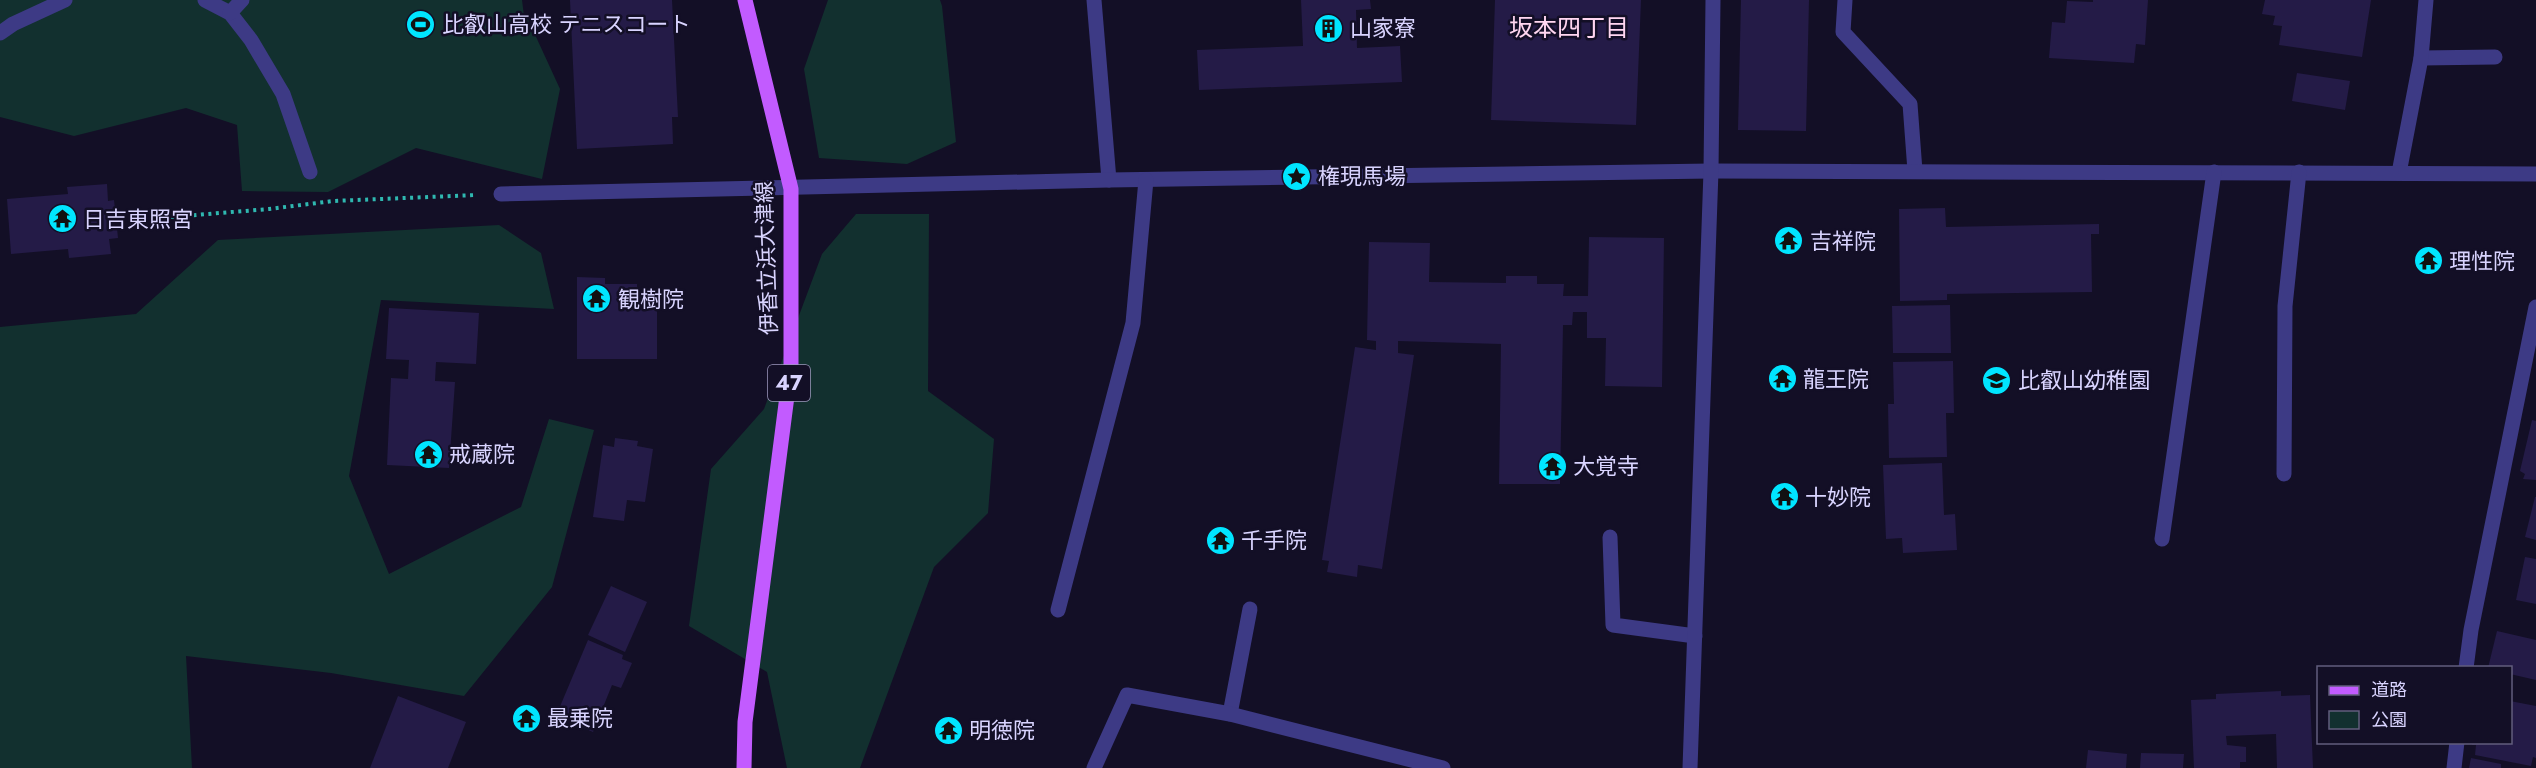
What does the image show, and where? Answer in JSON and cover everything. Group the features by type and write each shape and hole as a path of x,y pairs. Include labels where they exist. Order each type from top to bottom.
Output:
{"main road":[{"name":"伊香立浜大津線","path":"744,768 745,722 791,365 791,189 745,0"}],"street":[{"path":"0,33 65,0"},
{"path":"205,0 230,13 251,40 283,94 310,172"},
{"path":"230,13 243,0"},
{"path":"1094,0 1109,180"},
{"path":"1690,768 1711,171 1713,0"},
{"path":"1845,0 1843,32 1910,104 1915,171"},
{"path":"2399,173 2421,58 2426,0"},
{"path":"2421,58 2495,57"},
{"path":"501,194 1109,180 1711,171 2536,174"},
{"path":"2162,539 2214,172"},
{"path":"2284,474 2285,306 2299,172"},
{"path":"1058,610 1133,323 1146,180"},
{"path":"2466,666 2471,630 2536,307"},
{"path":"1610,537 1612,625 1695,636"},
{"path":"1230,714 1250,609"},
{"path":"1094,768 1127,695 1230,714 1443,768"},
{"path":"2454,768 2457,744"}],"path":[{"path":"171,217 333,201 501,194"}],"green space":[{"path":"0,0 522,0 524,16 526,15 560,89 542,179 416,148 328,192 242,191 237,125 186,108 74,136 0,117"},
{"path":"828,0 940,0 956,142 907,164 819,158 804,69"},
{"path":"856,214 929,214 928,391 994,439 988,513 934,567 860,768 787,768 767,672 689,626 711,469 764,409 822,254"},
{"path":"499,225 541,253 554,309 381,300 349,476 389,574 521,507 549,419 594,430 552,587 464,696 331,673 186,656 192,768 0,768 0,327 136,314 218,240"}],"building":[{"path":"570,0 672,0 678,117 672,117 673,144 577,149"},
{"name":"山家寮","path":"1301,0 1370,0 1371,9 1356,10 1357,48 1400,46 1402,82 1199,90 1197,50 1303,46"},
{"path":"1495,0 1641,0 1636,125 1491,120"},
{"path":"1741,0 1809,0 1806,131 1738,130"},
{"path":"2093,0 2148,0 2145,45 2136,44 2134,63 2049,58 2052,22 2065,23 2067,1 2093,2"},
{"path":"2265,0 2371,0 2362,57 2279,45 2282,26 2273,25 2275,16 2262,14"},
{"path":"2297,73 2350,81 2345,110 2292,101"},
{"name":"日吉東照宮","path":"107,184 108,201 114,200 118,238 109,239 111,254 69,258 68,249 11,254 7,199 68,194 67,187"},
{"path":"1945,208 1946,227 2099,224 2099,234 2091,234 2092,292 1947,294 1947,300 1900,301 1899,209"},
{"path":"1589,237 1664,238 1662,387 1605,386 1606,338 1587,338 1587,312 1573,312 1572,325 1563,325 1560,484 1499,484 1501,344 1398,341 1398,353 1414,355 1382,569 1358,565 1357,577 1327,572 1329,561 1322,560 1355,347 1376,350 1376,341 1367,340 1369,242 1430,243 1429,282 1506,283 1506,276 1537,276 1537,284 1564,284 1563,296 1588,296"},
{"path":"577,277 605,278 605,284 637,284 637,296 657,296 657,359 577,359"},
{"path":"1950,305 1951,353 1893,353 1892,306"},
{"path":"389,308 479,313 476,364 436,362 435,381 455,382 449,468 387,465 391,378 408,379 409,360 386,359"},
{"path":"1953,361 1954,413 1946,413 1947,457 1889,458 1888,404 1894,404 1893,362"},
{"path":"2532,420 2536,421 2536,480 2523,479 2525,474 2520,471"},
{"path":"615,438 638,441 637,446 653,449 645,502 627,500 624,521 593,517 603,445 614,447"},
{"path":"1942,463 1944,515 1955,514 1957,550 1903,553 1902,538 1886,539 1883,465"},
{"path":"2536,497 2536,540 2525,537"},
{"path":"2525,557 2536,559 2536,604 2516,600"},
{"path":"611,586 647,602 625,652 588,635"},
{"path":"2497,631 2536,640 2536,680 2512,674 2512,666 2488,666"},
{"path":"588,640 623,655 622,659 632,663 621,688 612,685 593,732 556,716"},
{"path":"2281,691 2281,696 2310,695 2313,768 2277,768 2276,734 2226,736 2227,745 2246,747 2246,762 2240,762 2240,768 2194,768 2191,700 2216,699 2216,694"},
{"path":"398,696 466,722 448,768 370,768"},
{"path":"2512,701 2536,706 2536,758 2533,757 2531,766 2475,755 2476,745 2472,745 2512,744"},
{"path":"2088,750 2127,754 2126,768 2086,768"},
{"path":"2141,753 2184,754 2183,768 2140,768"},
{"path":"2471,758 2501,764 2501,768 2469,768"}],"place":[{"name":"比叡山高校 テニスコート","path":"421,24"},
{"name":"山家寮","path":"1329,28"},
{"name":"権現馬場","path":"1297,176"},
{"name":"日吉東照宮","path":"62,219"},
{"name":"吉祥院","path":"1789,241"},
{"name":"理性院","path":"2428,261"},
{"name":"観樹院","path":"597,299"},
{"name":"龍王院","path":"1782,379"},
{"name":"比叡山幼稚園","path":"1997,380"},
{"name":"戒蔵院","path":"428,454"},
{"name":"大覚寺","path":"1552,466"},
{"name":"十妙院","path":"1784,497"},
{"name":"千手院","path":"1220,540"},
{"name":"最乗院","path":"526,718"},
{"name":"明徳院","path":"948,730"}],"district":[{"name":"坂本四丁目","path":"1569,28"}]}
